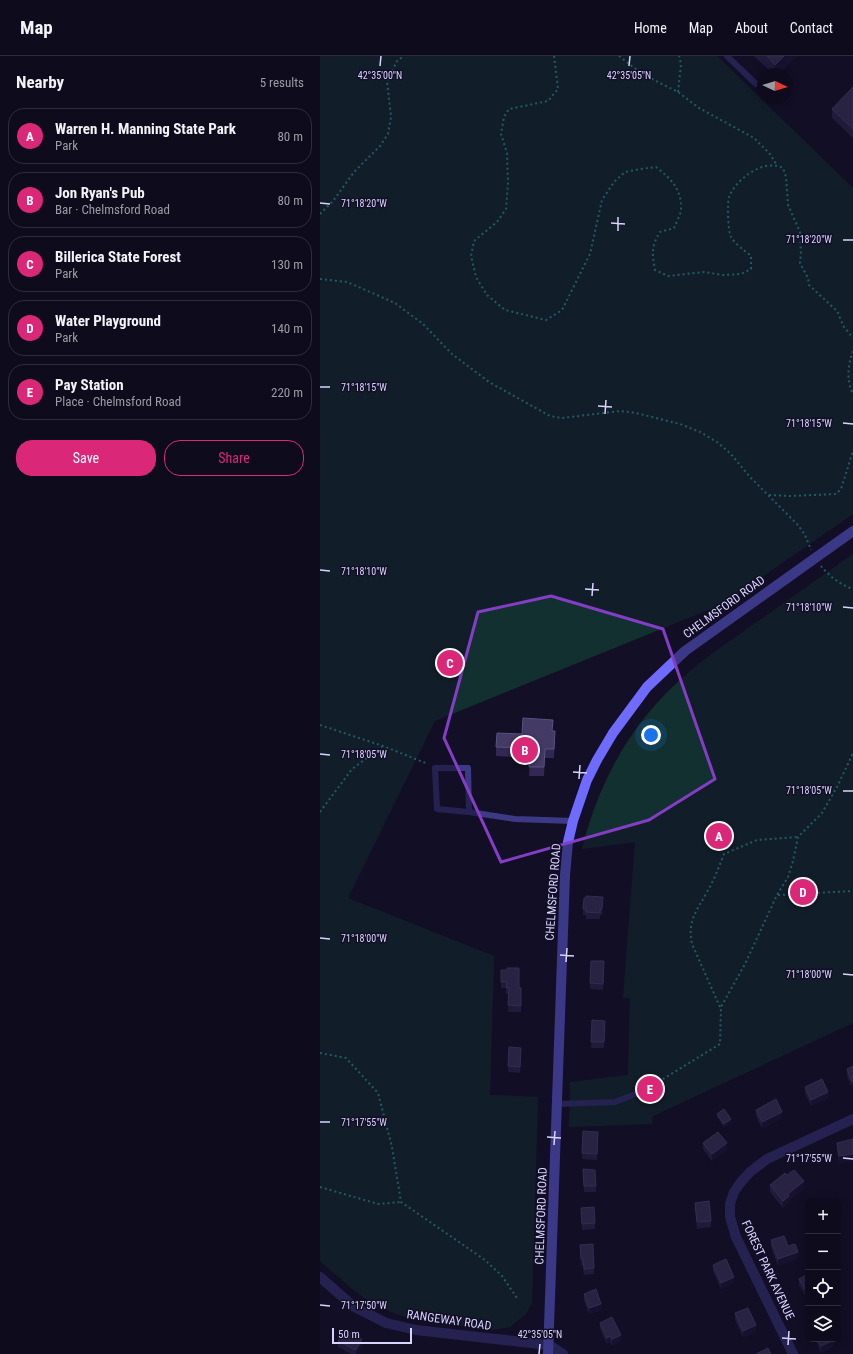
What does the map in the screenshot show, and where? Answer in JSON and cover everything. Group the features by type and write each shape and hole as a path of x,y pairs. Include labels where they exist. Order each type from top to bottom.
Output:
{"main road":[{"name":"CHELMSFORD ROAD","path":"549,1350 565,875 568,842 573,821 588,780 597,760 613,733 647,687 685,651 853,531"}],"street":[{"name":"FOREST PARK AVENUE","path":"793,1354 736,1236 730,1217 730,1204 734,1192 741,1182 750,1172 767,1159 853,1119"},
{"name":"RANGEWAY ROAD","path":"320,1277 353,1306 386,1323 416,1330 549,1350 563,1354"}],"lane":[{"path":"727,56 756,84"},
{"path":"469,812 468,768 435,768 437,809 515,819 573,821"},
{"path":"558,1104 615,1102 643,1091"}],"path":[{"path":"320,214 333,201 354,172 380,146 388,134 391,117 387,81 397,61 404,56"},
{"path":"554,56 558,89 548,102 509,109 504,117 502,134 508,153 506,209 497,222 474,241 471,256 476,277 487,295 505,310 546,320 562,310 590,254 602,200 614,182 626,172 656,167 667,176 678,190 681,211 674,228 660,232 654,240 652,255 655,270 668,276 704,272 723,275 741,274 751,269 751,256 731,237 728,216 729,198 736,186 750,174 767,165 776,165 783,168 786,178 788,205 800,232 800,263 808,278 809,285 837,311 844,327 853,338"},
{"path":"619,56 642,74 678,92 699,108 754,138 770,154 776,165"},
{"path":"678,92 681,64 679,56"},
{"path":"320,279 347,282 395,303 423,324 452,354 489,382 550,416 562,418 620,411 636,413 680,424 700,432 717,442 730,453 750,477 798,525 805,535 808,546 828,574 847,587 853,589"},
{"path":"853,351 848,370 850,389 853,394"},
{"path":"768,495 791,496 836,494 841,489 853,451"},
{"path":"320,724 383,746 435,768"},
{"path":"320,812 352,769 383,746"},
{"path":"720,1007 745,964 777,895 788,877 798,837 822,813 838,785 853,753"},
{"path":"643,1091 720,1044 720,1007 692,944 689,933 694,914 707,893 724,854 757,840 798,837"},
{"path":"777,895 853,891"},
{"path":"320,1053 346,1058 378,1093 392,1147 401,1202"},
{"path":"320,1187 378,1204 401,1202 485,1260 502,1276 518,1298"}],"highlighted area":[{"path":"551,596 663,629 715,779 649,820 501,862 444,738 478,612"}],"green space":[{"path":"320,56 717,56 757,95 757,104 766,104 853,188 853,514 723,604 435,721 348,898 494,956 490,1095 538,1097 532,1302 526,1314 510,1327 492,1330 408,1318 386,1310 368,1301 320,1261"},
{"path":"853,554 853,1023 653,1116 652,1124 569,1127 570,1082 628,1075 630,998 623,998 635,842 582,849 598,799 609,775 621,752 635,731 668,691 720,648"}],"building":[{"path":"767,56 784,56 775,65"},
{"path":"853,87 853,129 832,109"},
{"path":"523,718 553,720 552,731 555,731 554,749 545,749 544,767 529,767 530,748 496,747 497,733 522,734"},
{"path":"586,896 603,897 602,909 600,909 600,913 586,912 586,909 583,909 584,898 586,898"},
{"path":"591,961 604,961 603,984 590,983"},
{"path":"507,968 519,968 521,1006 508,1005 509,988 506,988 507,982 501,982 501,970 507,970"},
{"path":"592,1020 605,1021 604,1042 591,1042"},
{"path":"509,1047 521,1048 520,1067 508,1066"},
{"path":"853,1066 853,1082 852,1082 847,1069"},
{"path":"822,1079 828,1092 811,1100 805,1087"},
{"path":"776,1099 782,1112 762,1122 756,1110"},
{"path":"724,1109 731,1119 724,1124 717,1114"},
{"path":"583,1131 598,1132 597,1154 582,1153"},
{"path":"718,1132 727,1143 712,1154 703,1143"},
{"path":"853,1139 853,1154 839,1156 837,1143"},
{"path":"583,1169 595,1170 596,1186 584,1186"},
{"path":"794,1170 804,1181 788,1194 789,1196 783,1201 770,1185 785,1173 787,1175"},
{"path":"709,1201 711,1221 697,1222 695,1203"},
{"path":"594,1207 595,1223 582,1224 581,1208"},
{"path":"784,1236 788,1246 795,1244 798,1252 778,1259 771,1240"},
{"path":"593,1244 594,1268 584,1269 583,1259 581,1259 580,1245"},
{"path":"726,1259 734,1277 721,1283 713,1265"},
{"path":"805,1276 805,1290 799,1279"},
{"path":"596,1289 601,1304 589,1308 584,1294"},
{"path":"748,1308 756,1325 743,1331 735,1313"},
{"path":"612,1317 621,1335 612,1339 610,1336 607,1338 600,1323"},
{"path":"344,1330 362,1339 356,1350 338,1341"},
{"path":"819,1342 830,1342 821,1346"},
{"path":"768,1348 771,1354 756,1354"}],"place":[{"name":"Billerica State Forest","path":"450,663"},
{"name":"Jon Ryan's Pub","path":"525,750"},
{"name":"Warren H. Manning State Park","path":"719,836"},
{"name":"Water Playground","path":"803,892"},
{"name":"Pay Station","path":"650,1089"}]}
